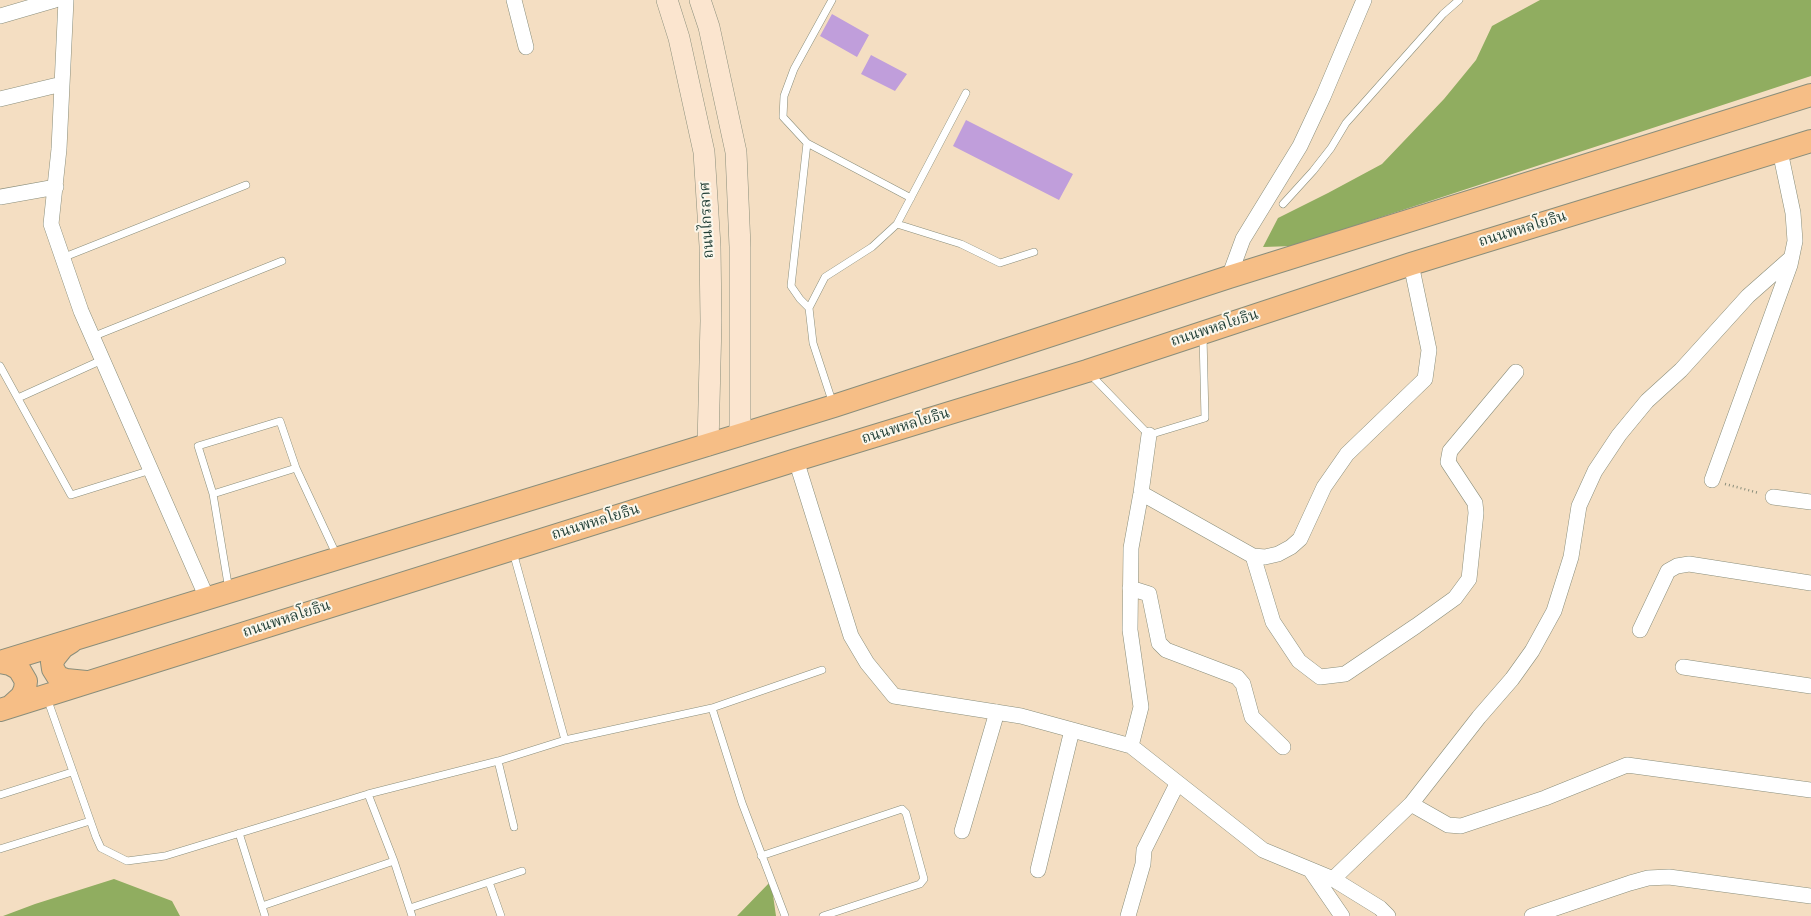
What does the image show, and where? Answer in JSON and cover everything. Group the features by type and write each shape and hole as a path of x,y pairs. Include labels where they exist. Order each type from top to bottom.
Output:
{"main road":[{"name":"ถนนไกรลาศ","path":"667,0 679,38 704,152 710,261 708,445"},
{"name":"ถนนไกรลาศ","path":"700,0 710,27 736,152 740,247 740,435"},
{"path":"0,662 834,406 1229,277 1811,95"},
{"name":"ถนนพหลโยธิน","path":"5,709 796,460 1087,371 1203,334 1411,264 1811,141"},
{"path":"76,639 58,652 52,662 53,669 58,677 66,680 91,682"},
{"path":"0,662 10,664 19,669 26,681 22,696 5,709"}],"street":[{"path":"0,16 56,0"},
{"path":"66,0 56,187 51,224 81,312 207,598"},
{"path":"514,0 526,46"},
{"path":"1229,277 1243,239 1300,146 1323,97 1364,0"},
{"path":"0,99 62,84"},
{"path":"1712,480 1791,258 1795,241 1793,213 1780,151"},
{"path":"0,196 56,187"},
{"path":"1333,879 1411,804 1479,717 1512,679 1532,651 1554,611 1571,557 1579,506 1595,471 1619,436 1648,401 1680,370 1748,296 1791,258"},
{"path":"1141,493 1253,556 1265,557 1278,554 1291,547 1300,539 1324,487 1347,454 1426,379 1429,350 1411,264"},
{"path":"1253,556 1273,622 1299,661 1320,677 1345,674 1416,626 1455,598 1469,579 1476,513 1475,503 1448,462 1450,451 1516,372"},
{"path":"1130,746 1141,707 1130,630 1131,548 1141,493 1149,435"},
{"path":"796,460 851,636 867,663 894,696 1021,716 1130,746 1263,850 1333,879 1380,908 1388,916"},
{"path":"1772,497 1811,502"},
{"path":"1640,630 1668,571 1677,566 1688,564 1811,583"},
{"path":"1130,588 1148,594 1159,643 1166,650 1237,677 1244,684 1252,717 1282,747"},
{"path":"1683,667 1811,686"},
{"path":"962,831 997,712"},
{"path":"1038,870 1072,730"},
{"path":"1411,804 1448,825 1461,826 1545,798 1627,765 1811,790"},
{"path":"1128,916 1142,864 1144,850 1178,784"},
{"path":"1312,871 1342,916"},
{"path":"1532,916 1648,878 1669,877 1811,896"}],"lane":[{"path":"832,0 794,69 784,96 783,116 807,143 911,198"},
{"path":"1283,204 1322,160 1346,123 1443,14 1459,0"},
{"path":"834,406 813,343 809,308 826,277 872,247 897,224 966,93"},
{"path":"807,143 791,286 800,299 809,308"},
{"path":"62,258 246,185"},
{"path":"897,224 961,244 1000,263 1034,252"},
{"path":"92,337 282,261"},
{"path":"1087,371 1149,435 1205,418 1203,334"},
{"path":"18,398 102,360"},
{"path":"0,366 71,495 151,470"},
{"path":"229,591 212,494 198,446 280,421 296,468 338,558"},
{"path":"212,494 296,468"},
{"path":"512,549 565,740"},
{"path":"46,696 72,772 101,848 127,861 165,856 368,794 498,761 565,740 712,708 822,670"},
{"path":"712,708 742,804 785,916"},
{"path":"498,761 514,827"},
{"path":"0,795 72,772"},
{"path":"368,794 394,861 412,916"},
{"path":"761,856 902,809 906,813 924,879 920,884 823,916"},
{"path":"0,849 90,821"},
{"path":"239,834 265,916"},
{"path":"262,906 394,861"},
{"path":"410,908 522,871"},
{"path":"490,882 501,916"}],"path":[{"path":"1712,480 1772,497"}],"green space":[{"path":"1540,0 1811,0 1811,76 1293,246 1263,247 1278,218 1382,164 1444,99 1476,60 1492,26"},
{"path":"114,879 172,901 180,916 3,916 35,904"},
{"path":"771,881 776,916 737,916"}],"building":[{"path":"832,14 869,35 857,57 820,36"},
{"path":"871,55 907,74 895,91 861,74"},
{"path":"966,120 1073,174 1059,200 953,146"}]}
